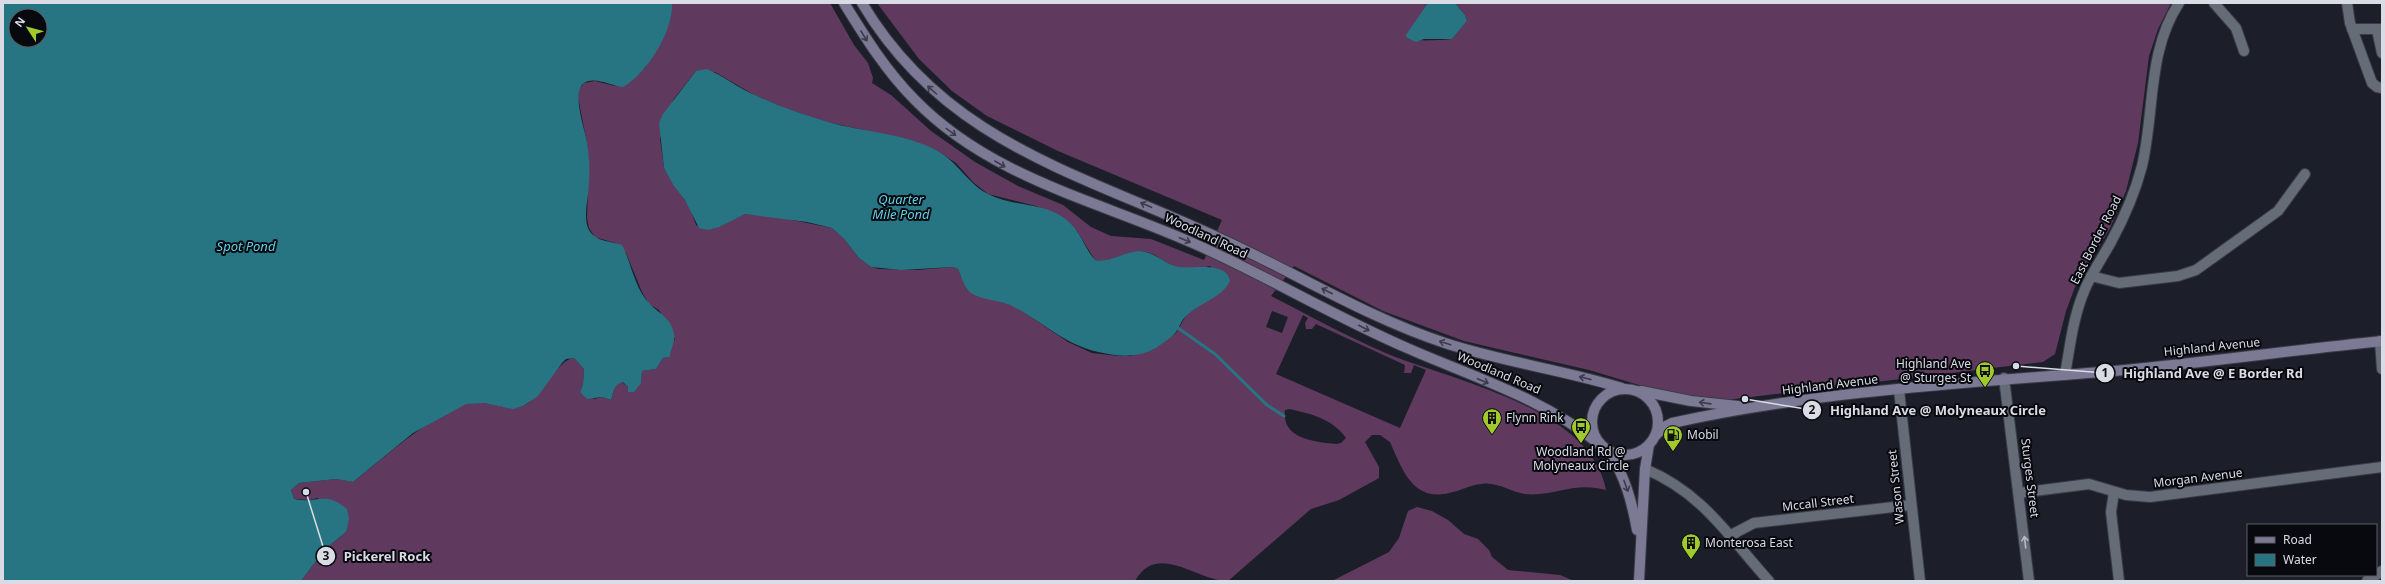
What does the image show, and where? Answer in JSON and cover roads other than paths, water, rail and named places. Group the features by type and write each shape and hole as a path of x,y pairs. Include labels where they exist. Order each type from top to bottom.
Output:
{"main road":[{"name":"Woodland Road","path":"844,3 874,51 906,91 940,124 981,153 1041,183 1143,222 1250,271 1384,338 1546,407 1566,418 1599,444"},
{"name":"Woodland Road","path":"862,3 884,38 906,65 941,98 974,123 1047,164 1180,220 1257,256 1383,319 1419,334 1473,351 1622,388"},
{"path":"1250,271 1257,256"},
{"name":"Highland Avenue","path":"1655,436 1664,427 1672,423 1758,407 2004,378 2066,375 2381,341"},
{"path":"1639,581 1645,469 1649,445 1655,436 1658,421 1655,407 1646,396 1637,391 1622,388 1611,391 1602,397 1592,412 1593,433 1599,444 1609,452 1622,473 1631,500 1640,547"},
{"name":"Highland Avenue","path":"1637,391 1709,404 1758,407"},
{"path":"1609,452 1628,456 1649,445"}],"street":[{"name":"East Border Road","path":"2066,375 2074,320 2091,276 2119,226 2135,188 2150,124 2157,55 2164,32 2179,3"},
{"path":"2214,3 2236,28 2244,51"},
{"path":"2347,3 2352,30 2372,83 2377,87 2382,88"},
{"path":"2352,30 2380,30 2382,53"},
{"path":"2091,276 2119,283 2178,276 2196,270 2278,211 2305,174"},
{"path":"2381,341 2382,369"},
{"name":"Sturges Street","path":"2004,378 2029,581"},
{"name":"Wason Street","path":"1899,390 1920,581"},
{"name":"Morgan Avenue","path":"2019,493 2089,484 2132,496 2150,497 2382,467"},
{"path":"1645,469 1672,482 1695,498 1731,535 1767,580"},
{"path":"2114,492 2111,512 2119,581"},
{"name":"Mccall Street","path":"1731,535 1754,523 1911,505"}],"water":[{"name":"Spot Pond","path":"3,3 672,3 668,26 657,51 632,81 623,87 598,81 588,81 580,88 579,94 580,111 589,157 589,187 586,211 588,228 594,236 598,238 622,245 640,291 650,304 664,316 672,328 674,339 670,357 663,358 656,369 642,371 641,383 634,392 628,392 628,387 623,382 617,385 613,391 611,400 602,397 587,399 580,392 583,384 584,369 574,358 566,359 538,396 523,406 513,409 484,403 466,404 413,433 353,482 336,479 299,483 291,490 294,499 333,500 347,509 349,519 346,532 325,549 301,581 3,581"},
{"path":"1428,3 1455,3 1465,15 1467,21 1452,39 1424,39 1416,42 1407,38 1406,35"},
{"name":"Quarter Mile Pond","path":"707,69 750,93 774,104 841,125 897,136 923,144 936,150 950,160 981,190 988,194 1009,201 1051,211 1061,216 1074,227 1095,260 1101,261 1112,259 1139,251 1150,253 1174,266 1216,268 1228,275 1230,281 1222,292 1191,311 1183,320 1175,334 1166,341 1144,353 1126,356 1114,355 1084,348 1072,343 1009,304 976,296 967,289 958,269 953,267 901,270 871,267 859,258 844,239 832,228 807,222 745,214 719,227 708,230 699,228 685,200 674,186 664,168 659,123 663,114 696,71"}],"waterway":[{"path":"1178,328 1215,354 1267,405 1284,416"}],"place":[{"name":"Highland Ave @ E Border Rd","path":"2016,366"},
{"name":"Highland Ave @ Sturges St","path":"1985,388"},
{"name":"Highland Ave @ Molyneaux Circle","path":"1745,399"},
{"name":"Flynn Rink","path":"1492,435"},
{"name":"Woodland Rd @ Molyneaux Circle","path":"1581,444"},
{"name":"Mobil","path":"1673,452"},
{"name":"Pickerel Rock","path":"306,492"},
{"name":"Monterosa East","path":"1691,560"}]}
